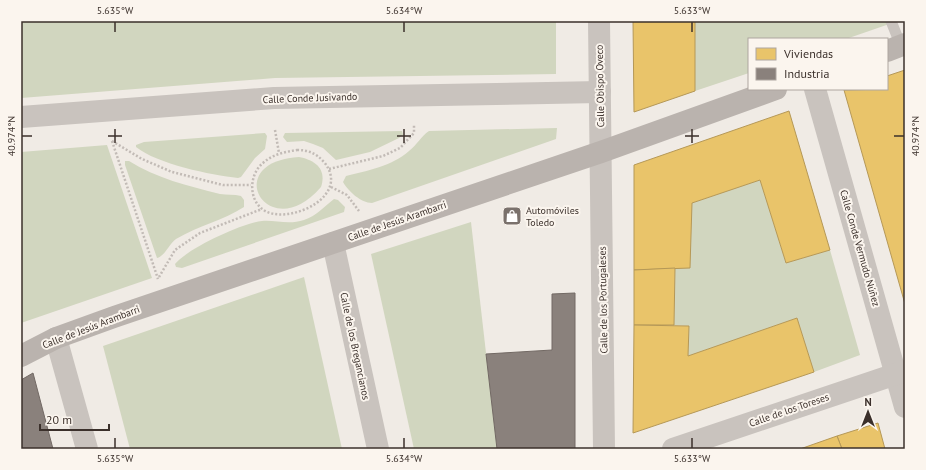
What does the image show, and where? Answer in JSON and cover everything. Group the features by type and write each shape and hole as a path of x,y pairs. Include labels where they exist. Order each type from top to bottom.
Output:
{"main road":[{"name":"Calle de Jesús Arambarri","path":"21,356 56,338 601,152 773,90"}],"street":[{"name":"Calle Obispo Oveco","path":"599,21 601,152"},
{"name":"Calle Conde Vermudo Núñez","path":"815,90 900,372 905,407"},
{"name":"Calle Conde Jusivando","path":"21,117 274,98 600,92"},
{"name":"Calle de los Portugaleses","path":"601,152 604,449"},
{"name":"Calle de los Bregancianos","path":"333,243 378,449"},
{"path":"56,338 87,449"},
{"name":"Calle de los Toreses","path":"673,449 900,372"}],"lane":[{"path":"891,21 898,47"}],"path":[{"path":"329,169 383,156 400,148 414,133 414,125"},
{"path":"275,130 278,154"},
{"path":"251,185 223,185 172,172 142,159 112,141 158,279 175,250 200,233 262,209"},
{"path":"297,150 307,150 318,156 329,169 332,177 331,187 325,197 312,206 286,215 274,214 262,209 254,198 251,185 256,172 262,163 278,154 297,150"},
{"path":"331,187 347,195 359,211"}],"green space":[{"path":"21,21 556,21 556,74 275,78 21,98"},
{"path":"695,21 898,21 849,38 748,38 748,73 695,91"},
{"path":"557,128 556,139 372,203 355,196 343,182 346,176 395,161 412,149 429,131"},
{"path":"402,131 403,135 399,138 370,152 336,160 323,148 304,141 287,142 283,137 285,133"},
{"path":"265,133 267,136 265,149 255,158 241,177 238,178 185,168 157,159 136,147 136,145 144,142"},
{"path":"107,145 152,278 21,323 21,152"},
{"path":"299,157 310,160 321,170 321,187 302,203 284,209 270,206 260,197 257,185 261,172 275,162"},
{"path":"125,161 129,161 161,177 184,185 220,194 241,196 244,200 244,207 228,216 193,230 176,239 160,257 157,258 125,165"},
{"path":"760,180 786,263 830,250 860,355 814,372 797,318 688,356 689,326 674,325 675,268 692,203"},
{"path":"334,199 338,200 345,207 344,212 182,268 176,267 175,264 191,251 242,226 262,221 293,222 304,220 316,214"},
{"path":"471,222 497,449 414,449 371,254"},
{"path":"304,277 342,449 130,449 103,346"}],"building: Viviendas":[{"path":"633,21 695,21 695,91 634,112"},
{"path":"905,70 905,304 844,90 888,90 888,76"},
{"path":"789,111 830,250 786,263 760,180 692,203 690,268 634,270 634,165"},
{"path":"675,268 674,325 634,325 634,270"},
{"path":"797,318 814,372 633,433 634,325 689,326 688,356"},
{"path":"878,423 885,449 842,449 837,436"},
{"path":"837,436 842,449 800,449"}],"building: Industria":[{"path":"575,293 575,449 497,449 486,354 552,350 552,294"},
{"path":"33,373 53,449 21,449 21,380"}],"place":[{"name":"Automóviles Toledo","path":"512,216"}]}
